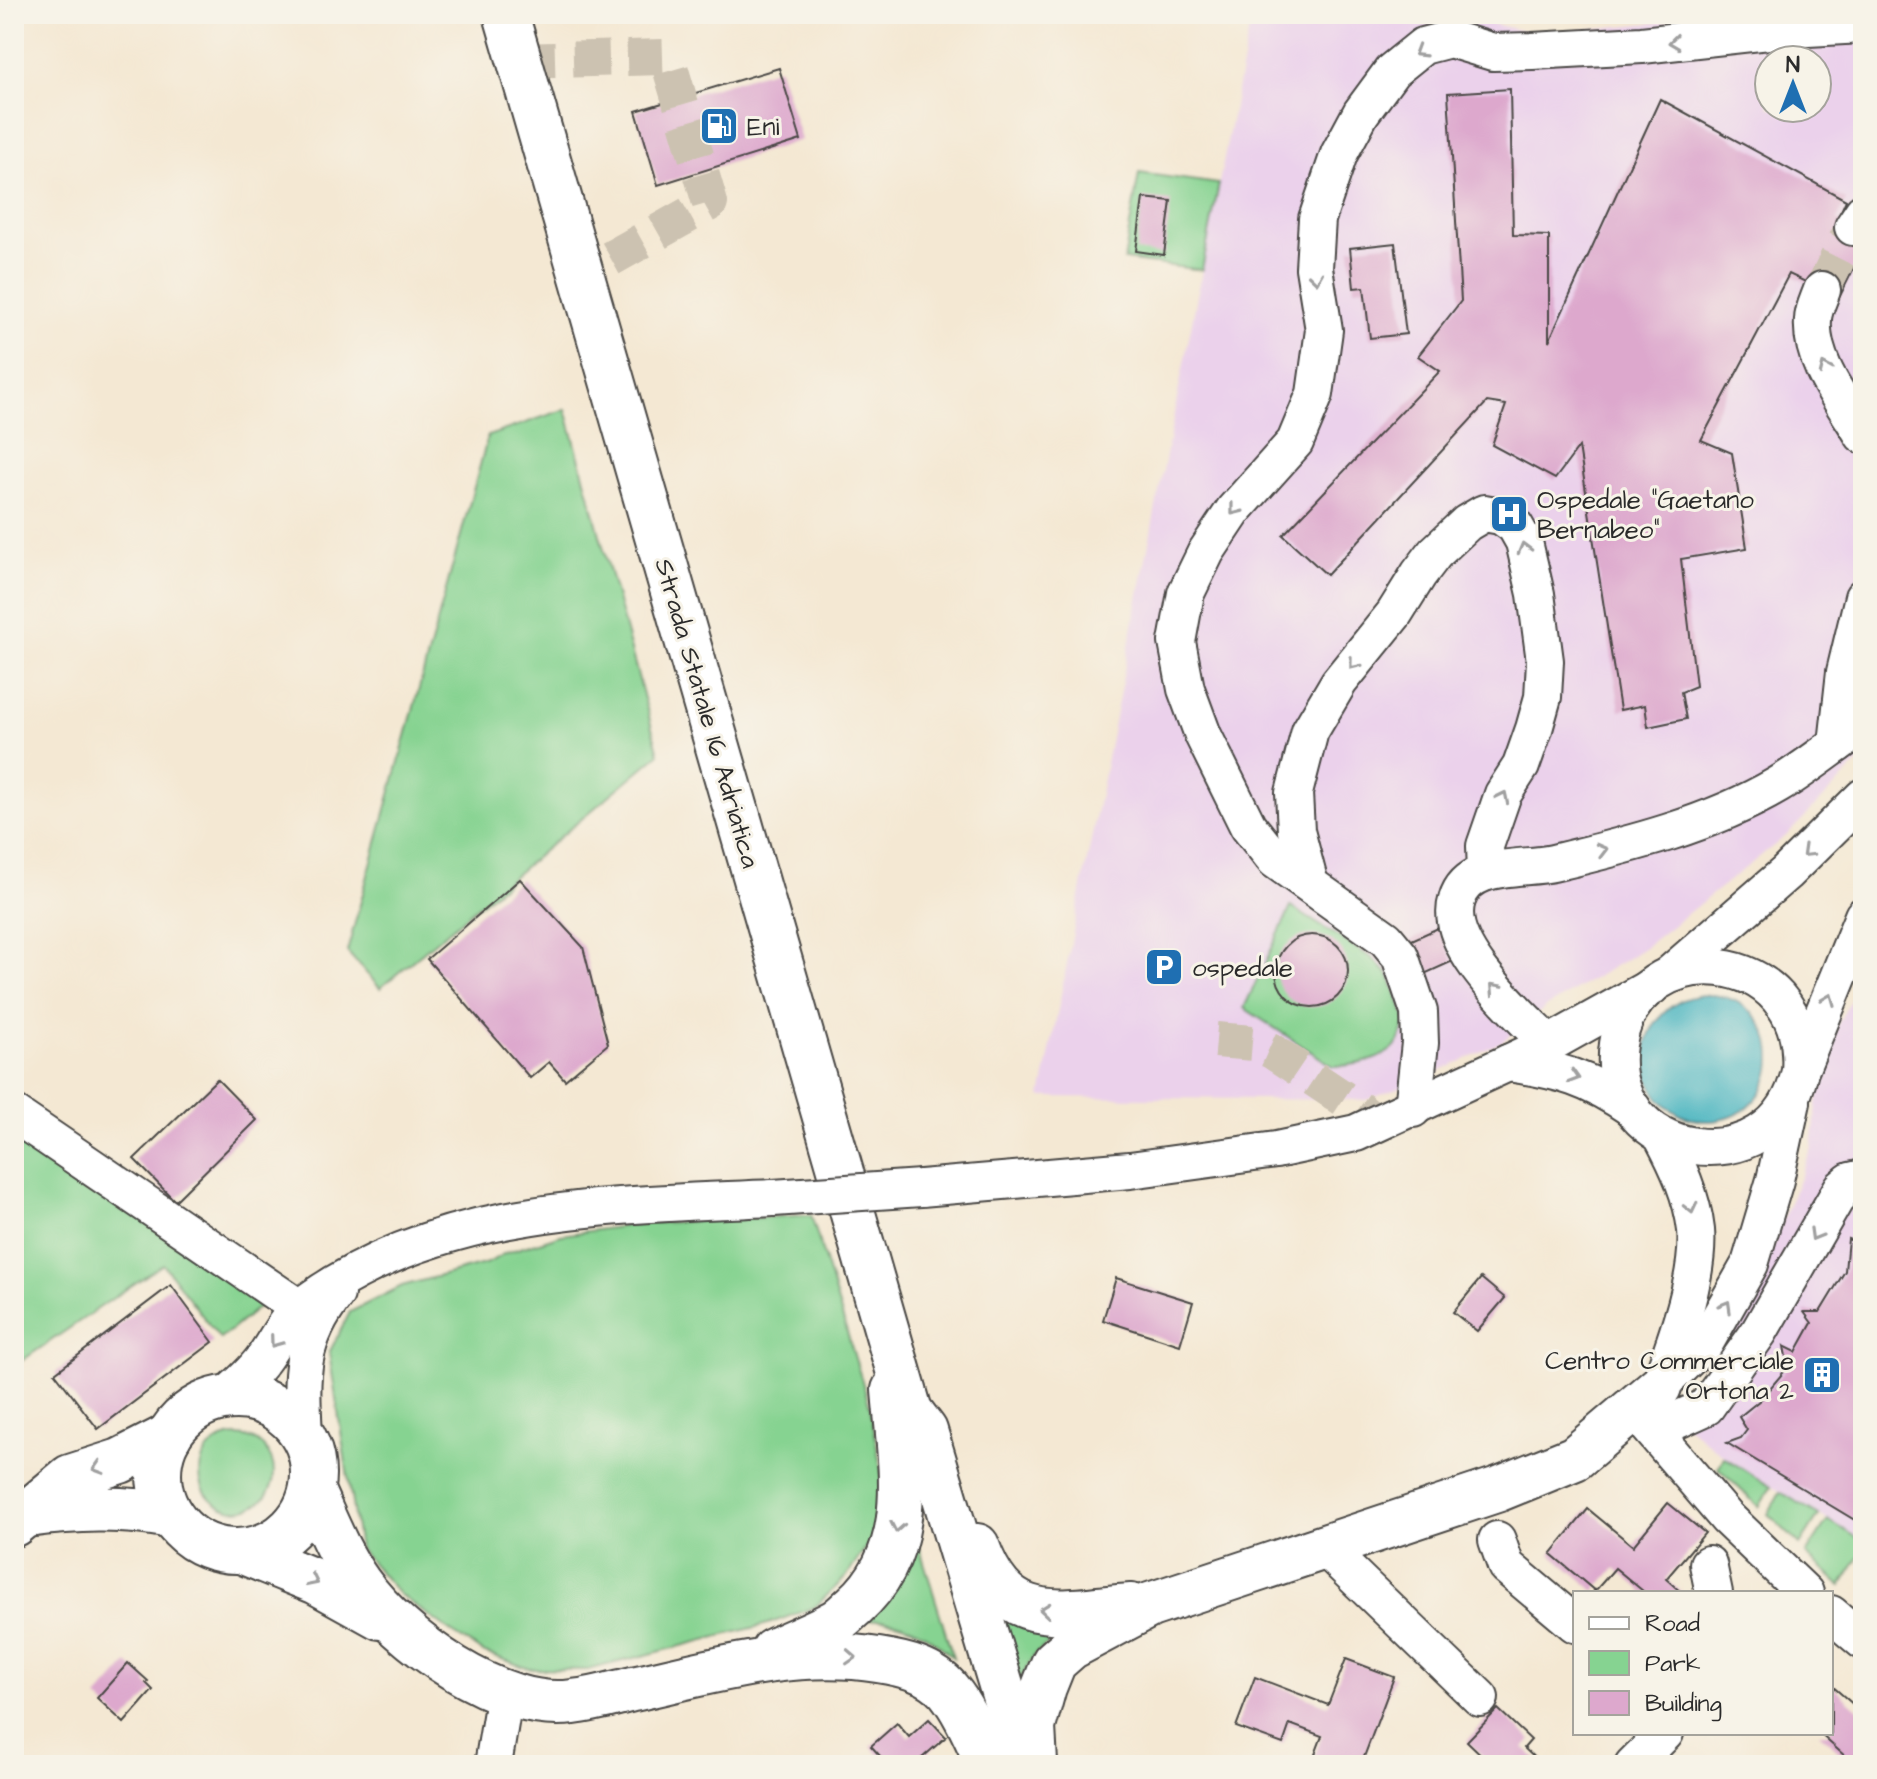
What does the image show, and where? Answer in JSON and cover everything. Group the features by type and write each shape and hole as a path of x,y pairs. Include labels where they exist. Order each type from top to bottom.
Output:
{"main road":[{"name":"Strada Statale 16 Adriatica","path":"506,14 910,1411 925,1431 1025,1765"},
{"path":"890,1337 932,1420 985,1567 996,1584 1026,1607 1043,1613 1150,1605"},
{"path":"745,1664 837,1621 868,1593 888,1562 897,1529 902,1490 890,1337"},
{"path":"224,1398 248,1398 270,1404 289,1418 304,1436 312,1463 312,1491 302,1514 287,1533 265,1546 241,1551 220,1550 201,1543 184,1531 171,1516 162,1497 159,1476 161,1455 169,1436 183,1418 202,1405 224,1398"},
{"path":"1035,1765 1033,1727 1044,1687 1054,1662 1071,1647 1150,1605 1499,1489 1575,1458 1648,1409"},
{"name":"Strada Statale 16 Adriatica","path":"910,1411 907,1436 1000,1765"},
{"path":"19,1519 70,1477 120,1461 169,1436"},
{"path":"312,1491 335,1542 359,1583 399,1628 431,1654 505,1693 540,1701 574,1702 745,1664 787,1658 855,1657 917,1669 948,1690 989,1765"},
{"path":"19,1519 98,1507 136,1509 171,1516"},
{"path":"241,1551 317,1582 399,1628"}],"street":[{"path":"1413,1109 1420,1043 1419,1012 1400,956 1386,939 1275,860 1248,826 1203,735 1186,689 1177,642 1186,593 1206,552 1234,510 1295,442 1315,394 1324,330 1314,268 1317,219 1339,154 1361,113 1392,71 1423,46 1450,39 1493,52 1532,51 1642,45 1789,29 1863,25"},
{"path":"1822,290 1813,319 1816,345 1825,371 1863,435"},
{"path":"1310,884 1296,831 1294,793 1310,731 1339,682 1394,614 1427,564 1467,523 1484,513 1501,516 1515,526 1524,542 1536,594 1545,661 1543,697 1534,729 1521,766 1503,794 1485,846 1486,872"},
{"path":"1549,1044 1484,976 1466,951 1458,924 1456,901 1468,882 1486,872 1549,864 1660,835 1766,791 1850,735 1845,672 1863,597"},
{"path":"1633,1109 1618,1071 1618,1045 1633,1007 1786,873 1863,797"},
{"path":"1508,1063 1579,1077 1604,1088 1662,1136 1687,1146 1714,1149 1740,1144 1774,1122 1797,1080 1863,916"},
{"path":"224,1398 260,1363 299,1308 354,1273 398,1251 445,1234 540,1214 921,1188 1130,1170 1276,1150 1356,1133 1413,1109 1549,1044 1659,982 1697,967 1741,972 1755,978 1778,997 1794,1023 1801,1052 1797,1080 1775,1180 1750,1264 1705,1343 1648,1409"},
{"path":"14,1114 299,1308"},
{"path":"1648,1409 1678,1332 1696,1248 1691,1204 1679,1167 1662,1136"},
{"path":"1648,1409 1706,1407 1759,1332 1842,1188 1850,1181 1863,1178"},
{"path":"304,1436 302,1380 312,1331 329,1303 354,1273"},
{"path":"1648,1409 1727,1518 1799,1591"},
{"path":"1497,1540 1506,1566 1573,1622"},
{"path":"1325,1548 1480,1698"},
{"path":"1833,1616 1863,1641"},
{"path":"493,1765 505,1693"}],"shaded area":[{"name":"Ospedale \"Gaetano Bernabeo\"","path":"1252,14 1451,14 1536,34 1749,14 1863,14 1863,758 1786,836 1641,950 1545,1008 1501,1042 1426,1078 1367,1100 1041,1097"},
{"path":"1863,976 1863,1541 1734,1464 1675,1416 1689,1402 1759,1280 1812,1148 1823,1052"}],"green space":[{"path":"1139,173 1219,184 1202,270 1124,260"},
{"path":"566,409 659,754 380,988 347,952 488,436"},
{"path":"1291,907 1372,958 1389,975 1406,1019 1398,1043 1385,1054 1359,1063 1333,1066 1244,1008"},
{"path":"14,1124 272,1296 220,1339 163,1264 14,1366"},
{"path":"811,1215 870,1407 884,1487 874,1535 846,1577 815,1607 768,1624 587,1670 530,1669 485,1653 454,1634 399,1594 359,1549 329,1353 350,1312 402,1286 488,1263 505,1253 561,1235 639,1224"},
{"path":"237,1436 251,1439 263,1447 271,1459 274,1473 271,1487 263,1499 251,1507 237,1510 223,1507 211,1499 203,1487 200,1473 203,1459 211,1447 223,1439"},
{"path":"1724,1457 1771,1487 1759,1507 1718,1468"},
{"path":"1780,1492 1819,1515 1800,1545 1768,1514"},
{"path":"1828,1520 1863,1541 1863,1551 1841,1586 1806,1554"},
{"path":"913,1526 953,1657 913,1628 891,1621 864,1620"},
{"path":"993,1593 1083,1616 1034,1655 1018,1684"}],"water":[{"path":"1708,995 1732,1000 1752,1014 1766,1034 1771,1058 1766,1082 1752,1102 1732,1116 1708,1121 1684,1116 1664,1102 1650,1082 1645,1058 1650,1034 1664,1014 1684,1000"}],"building":[{"name":"Eni","path":"779,68 801,140 658,185 636,111"},
{"path":"1510,89 1513,235 1549,236 1549,341 1660,99 1846,200 1837,220 1863,232 1863,250 1839,298 1789,274 1701,440 1732,453 1747,548 1681,559 1696,686 1681,692 1686,719 1648,727 1645,705 1620,710 1579,447 1555,479 1492,445 1506,405 1487,402 1327,575 1283,535 1440,371 1418,356 1461,301 1448,93"},
{"path":"1143,198 1171,201 1164,255 1136,251"},
{"path":"1395,243 1406,334 1370,338 1364,287 1354,288 1350,248"},
{"path":"520,879 583,947 608,1044 565,1080 549,1062 530,1078 427,959"},
{"path":"1438,928 1453,961 1420,976 1405,943"},
{"path":"1312,935 1332,941 1342,951 1348,971 1342,991 1332,1001 1312,1007 1292,1001 1282,991 1276,971 1282,951 1292,941"},
{"path":"217,1079 257,1120 175,1201 134,1159"},
{"name":"Centro Commerciale Ortona 2","path":"1848,1239 1863,1245 1863,1525 1727,1443 1741,1438 1747,1430 1739,1417 1760,1400 1788,1367 1784,1346 1796,1352 1812,1323 1804,1312 1820,1312 1845,1271"},
{"path":"1116,1278 1193,1302 1180,1345 1103,1320"},
{"path":"1481,1278 1505,1298 1477,1331 1453,1312"},
{"path":"171,1285 213,1342 98,1429 55,1373"},
{"path":"1668,1503 1705,1533 1666,1579 1680,1591 1643,1591 1615,1568 1595,1591 1551,1554 1588,1509 1633,1546"},
{"path":"1346,1659 1394,1677 1361,1765 1311,1765 1322,1736 1290,1724 1283,1744 1236,1727 1255,1677 1328,1705"},
{"path":"128,1663 148,1681 146,1683 153,1690 124,1723 97,1698"},
{"path":"1833,1687 1863,1713 1863,1765 1855,1765 1821,1735 1833,1735"},
{"path":"1498,1709 1531,1740 1524,1748 1542,1765 1488,1765 1490,1763 1467,1741"},
{"path":"929,1719 946,1737 914,1765 872,1765 881,1757 871,1746 897,1723 909,1737"}],"tunnel":[{"path":"519,61 667,57 710,203 581,275"},
{"path":"1822,290 1853,227"},
{"path":"1216,1040 1254,1043 1272,1051 1359,1109 1377,1125"}],"place":[{"name":"Eni","path":"719,126"},
{"name":"Ospedale \"Gaetano Bernabeo\"","path":"1509,514"},
{"name":"ospedale","path":"1164,967"},
{"name":"Centro Commerciale Ortona 2","path":"1822,1375"}]}
